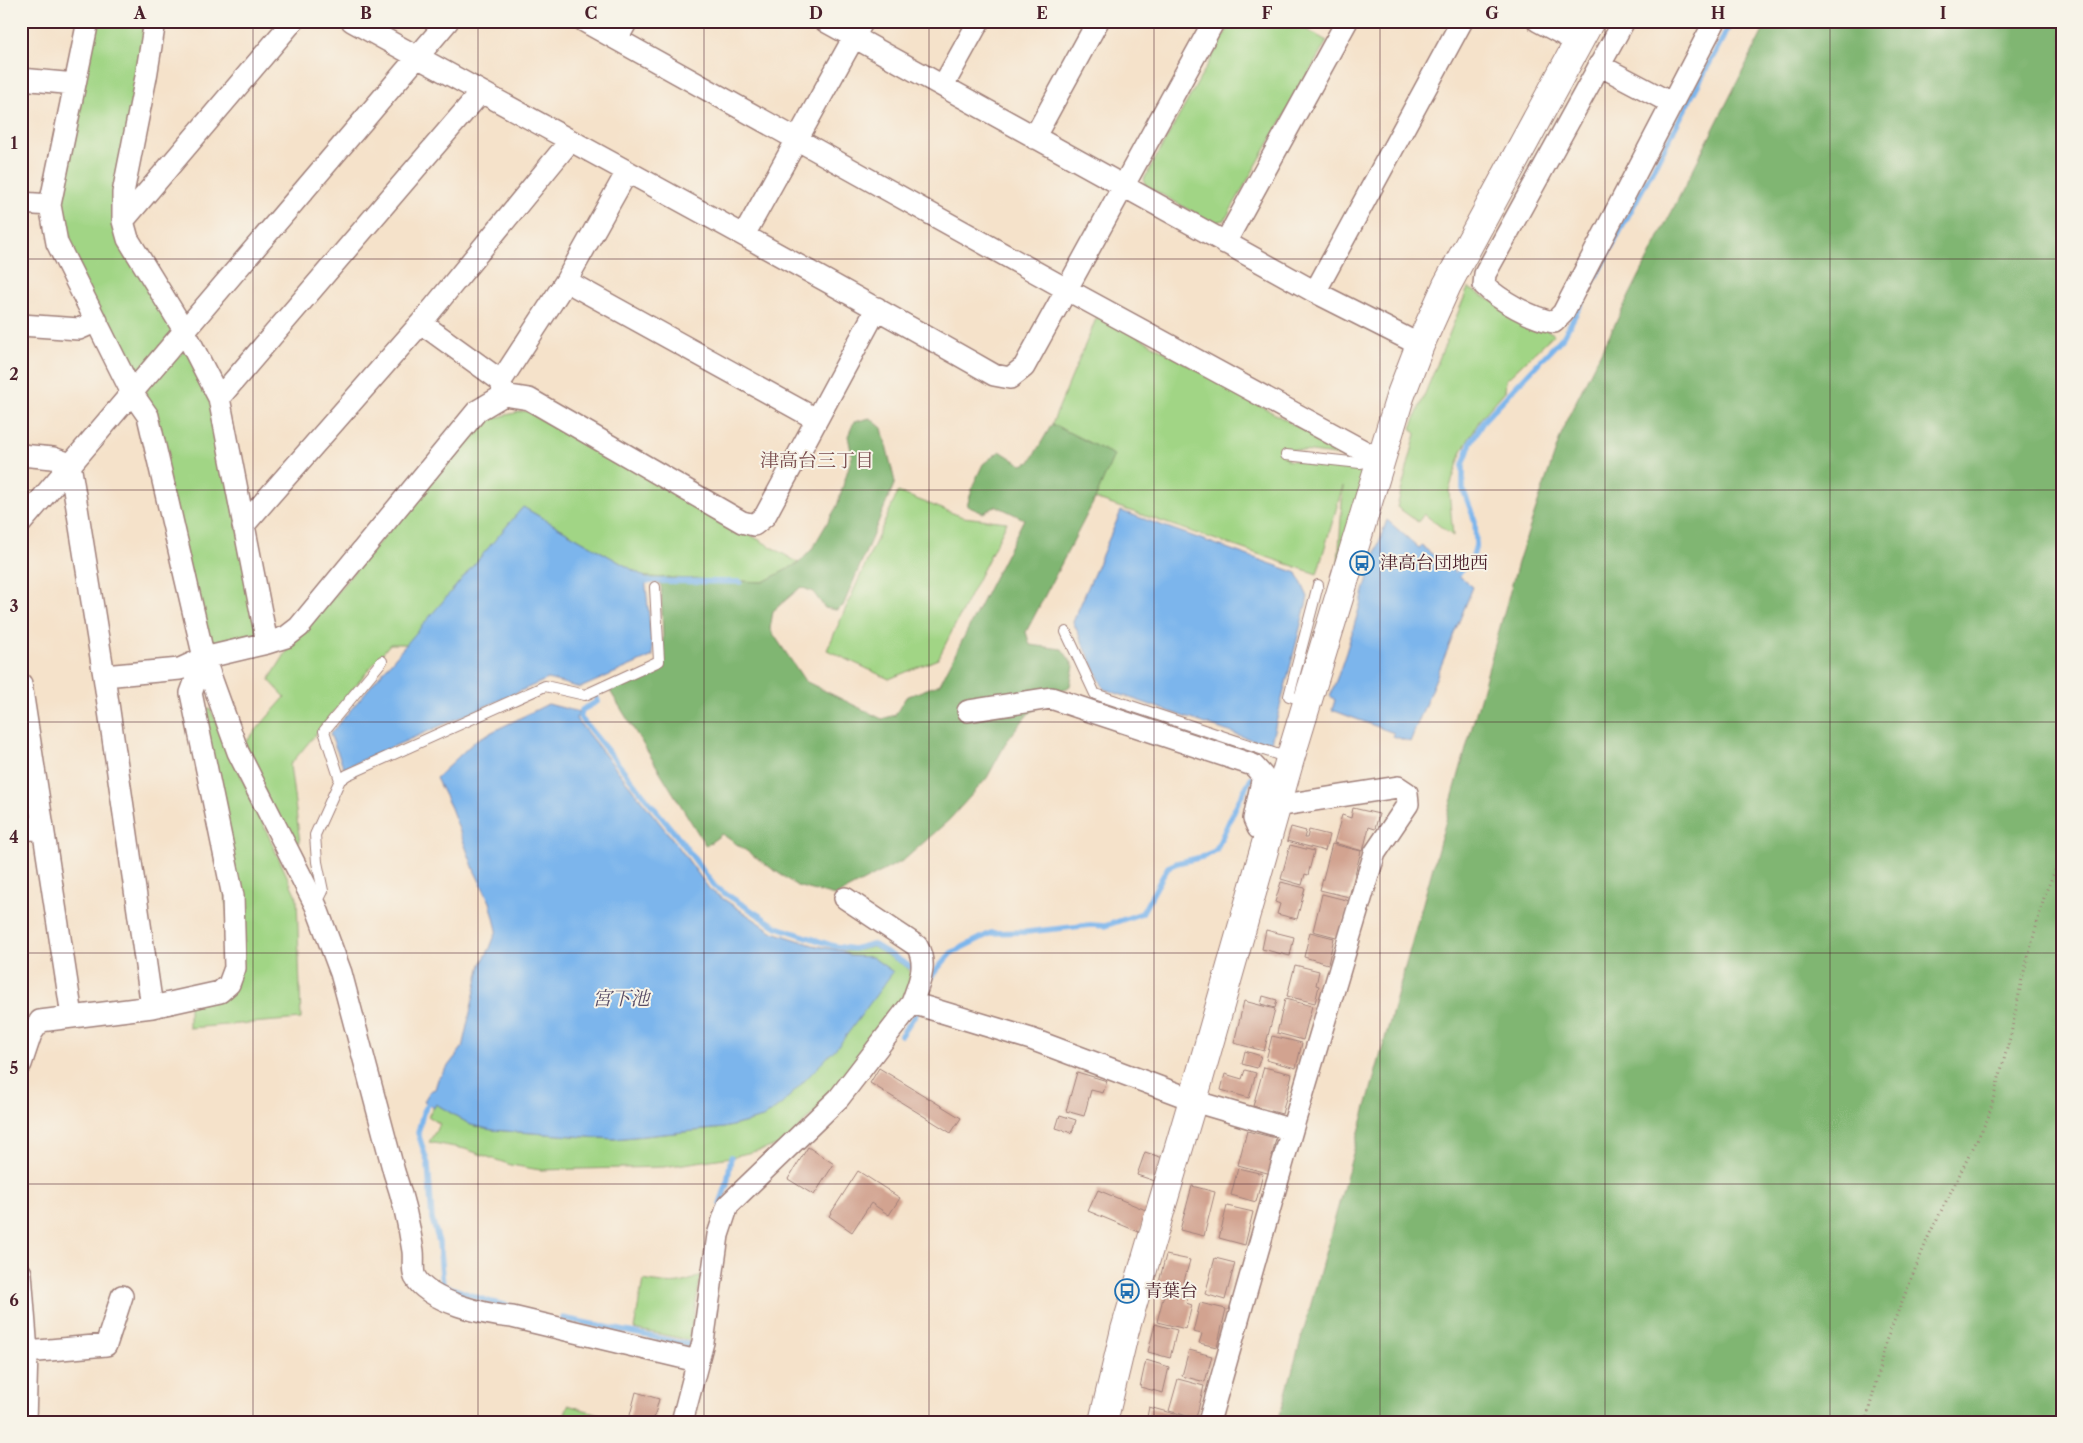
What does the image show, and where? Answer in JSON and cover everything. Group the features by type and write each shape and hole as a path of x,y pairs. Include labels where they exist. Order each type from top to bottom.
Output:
{"street":[{"path":"88,21 50,205 57,243 132,393 148,416 204,658 238,752 316,906 340,973 394,1172 403,1198 413,1250 415,1277 427,1290 448,1302 486,1315 512,1317 700,1353"},
{"path":"155,21 123,193 123,221 128,239 184,330 218,398 267,643"},
{"path":"123,221 293,21"},
{"path":"352,21 744,234 994,375 1010,378 1024,367 1214,21"},
{"path":"21,523 448,21"},
{"path":"584,21 622,30 798,140 1380,460"},
{"path":"825,21 858,29 943,86 1034,138 1315,292 1420,345"},
{"path":"943,86 979,21"},
{"path":"1034,138 1098,21"},
{"path":"1225,243 1347,21"},
{"path":"1315,292 1462,21"},
{"path":"1103,1422 1125,1330 1290,759 1400,397 1420,345 1447,285 1584,32 1538,21"},
{"path":"1624,21 1485,274 1484,285 1491,292 1541,320 1554,322 1563,313 1715,21"},
{"path":"744,234 798,140 858,29"},
{"path":"1599,65 1671,104"},
{"path":"21,79 75,84"},
{"path":"218,398 481,92"},
{"path":"243,526 420,323 570,141"},
{"path":"104,676 180,669 204,658 267,643 286,636 299,627 477,411 502,388 566,281 627,172"},
{"path":"21,203 50,205"},
{"path":"566,281 816,419"},
{"path":"420,323 502,388 529,400 742,522 754,525 765,516 877,308"},
{"path":"21,325 79,329 97,321"},
{"path":"21,455 53,458 70,464"},
{"path":"70,464 104,676 152,1007"},
{"path":"21,1064 31,1034 40,1021 152,1007 220,992 229,984 235,968 233,896 191,692 204,658"},
{"path":"21,684 72,1016"},
{"path":"968,712 1051,698 1253,765 1263,776 1254,819 1258,828 1270,833"},
{"path":"1210,1422 1292,1130 1370,868 1375,853 1408,804 1408,793 1398,787 1277,806"},
{"path":"21,830 42,828"},
{"path":"682,1422 700,1353 718,1235 728,1205 839,1098 918,1005 923,956 918,946 844,898"},
{"path":"918,1005 1031,1039 1193,1100 1292,1130"},
{"path":"21,1273 27,1352 25,1422"},
{"path":"27,1352 106,1345 122,1296"}],"lane":[{"path":"1286,454 1360,463 1380,460"},
{"path":"1308,702 1289,696 1318,585"},
{"path":"316,906 323,891 315,835 340,780 347,775 545,686 585,695 659,661 654,586"},
{"path":"1066,632 1095,694 1290,759"},
{"path":"340,780 324,731 382,661"}],"path":[{"path":"1866,1422 1889,1332 1929,1235 1988,1118 2011,1034 2022,979 2045,894 2062,854"}],"green space":[{"path":"93,21 149,21 117,192 172,322 172,331 140,371 132,367 102,318 63,243 58,206"},
{"path":"1232,21 1291,21 1327,41 1225,220 1212,223 1145,185 1144,179"},
{"path":"1768,21 2062,21 2062,1422 1278,1422 1519,559 1565,423"},
{"path":"1468,288 1554,334 1506,380 1505,391 1481,418 1462,451 1449,490 1453,536 1424,514 1418,522 1397,507 1416,434 1411,428"},
{"path":"1098,314 1351,457 1288,449 1287,460 1362,468 1364,473 1338,566 1343,486 1317,574 1095,499 1113,455 1052,424"},
{"path":"181,349 190,349 214,401 259,629 254,637 214,647 208,641 144,400 148,386"},
{"path":"523,411 538,412 799,563 763,582 645,577 523,507 407,644 390,644 290,765 300,842 288,844 244,744 285,697 269,680 289,648 477,428 494,418"},
{"path":"870,418 882,428 895,482 843,606 836,610 825,608 813,592 801,587 773,611 770,629 805,681 882,719 895,715 906,697 940,684 1024,519 997,506 983,513 967,506 974,483 983,464 1000,451 1022,465 1030,462 1052,424 1114,455 1095,499 1026,632 1030,645 1062,649 1074,666 1070,686 1028,714 1007,741 987,778 949,820 904,860 835,896 797,886 722,834 706,846 610,691 664,664 661,585 645,577 763,582 799,563 812,549 837,506 852,456 848,436 854,422"},
{"path":"898,492 963,517 1007,522 938,659 889,679 827,650"},
{"path":"206,708 211,710 297,898 301,1019 189,1028 189,1003 236,986 205,713"},
{"path":"873,947 908,968 913,978 903,998 835,1093 781,1145 731,1157 663,1167 540,1170 511,1165 465,1149 429,1142 440,1124 428,1116 436,1104 471,1125 492,1130 614,1139 724,1128 762,1118 782,1104 893,972 872,957 850,956 842,951 855,951"},
{"path":"701,1275 689,1340 634,1329 643,1280 673,1284"},
{"path":"568,1405 625,1422 562,1422"}],"water":[{"path":"523,507 645,577 653,656 580,688 548,679 344,768 330,734"},
{"path":"1121,511 1297,573 1308,597 1270,746 1104,689 1073,622"},
{"path":"1387,520 1419,548 1422,546 1473,587 1410,742 1393,736 1394,733 1332,710 1335,700 1330,696 1346,652"},
{"name":"宮下池","path":"548,704 579,712 576,719 675,842 710,890 773,932 813,945 842,951 850,956 872,957 893,972 840,1044 782,1104 763,1118 724,1128 614,1139 492,1130 471,1125 436,1104 434,1108 424,1101 430,1091 435,1089 438,1079 462,1048 481,964 497,930 490,902 475,872 451,808 436,778 476,740"}],"building":[{"path":"1353,808 1379,814 1375,829 1369,827 1363,851 1334,843 1342,815 1351,818"},
{"path":"1291,827 1306,831 1304,838 1307,838 1309,830 1329,835 1325,851 1287,841"},
{"path":"1332,844 1361,851 1349,897 1320,890"},
{"path":"1290,845 1314,851 1308,875 1305,874 1302,885 1281,879"},
{"path":"1281,882 1305,888 1297,919 1277,914 1280,904 1275,902"},
{"path":"1322,894 1350,901 1340,938 1313,931"},
{"path":"1266,930 1294,937 1290,956 1262,949"},
{"path":"1310,932 1334,938 1328,964 1304,957"},
{"path":"1295,965 1319,971 1316,985 1319,986 1315,1003 1287,996"},
{"path":"1263,996 1277,1000 1275,1008 1261,1004"},
{"path":"1285,999 1312,1006 1303,1040 1277,1033"},
{"path":"1244,1001 1275,1009 1264,1051 1234,1043"},
{"path":"1272,1036 1302,1043 1296,1068 1266,1060"},
{"path":"1245,1051 1261,1056 1257,1068 1242,1064"},
{"path":"1264,1067 1292,1074 1282,1114 1253,1106"},
{"path":"879,1068 961,1118 951,1133 870,1083"},
{"path":"1245,1070 1256,1073 1249,1098 1221,1090 1225,1074 1242,1079"},
{"path":"1077,1072 1107,1081 1103,1093 1091,1090 1084,1116 1066,1111"},
{"path":"1060,1115 1076,1120 1072,1133 1056,1128"},
{"path":"1247,1131 1276,1138 1272,1156 1275,1157 1271,1174 1238,1165"},
{"path":"808,1147 834,1164 814,1195 788,1179"},
{"path":"1145,1152 1163,1158 1155,1181 1137,1175"},
{"path":"1238,1168 1263,1174 1256,1202 1231,1195"},
{"path":"858,1171 900,1198 889,1215 871,1203 852,1232 829,1216"},
{"path":"1192,1186 1215,1192 1204,1236 1180,1230"},
{"path":"1098,1190 1148,1211 1139,1232 1088,1211"},
{"path":"1227,1206 1253,1212 1245,1245 1219,1238"},
{"path":"1166,1255 1190,1260 1182,1288 1159,1282"},
{"path":"1215,1258 1235,1263 1225,1300 1205,1294"},
{"path":"1165,1290 1188,1296 1186,1303 1192,1305 1186,1329 1157,1322"},
{"path":"1200,1303 1226,1309 1217,1347 1199,1343 1202,1334 1193,1332"},
{"path":"1155,1324 1177,1330 1170,1358 1148,1352"},
{"path":"1189,1350 1212,1356 1205,1382 1182,1376"},
{"path":"1146,1360 1169,1367 1163,1393 1140,1387"},
{"path":"1178,1379 1204,1386 1196,1418 1169,1411"},
{"path":"636,1392 659,1399 653,1422 637,1422 629,1419"},
{"path":"1149,1407 1193,1419 1192,1422 1146,1422"}],"waterway":[{"path":"1453,579 1472,560 1476,545 1475,521 1463,489 1463,465 1471,442 1484,420 1564,336 1732,21"},
{"path":"641,581 740,582"},
{"path":"596,697 598,701 582,710 580,717 681,841 715,887 777,927 834,946 853,949 873,944 916,970"},
{"path":"928,980 951,953 991,933 1027,932 1091,925 1105,926 1142,913 1168,867 1206,856 1216,850 1251,778"},
{"path":"901,1035 919,1010"},
{"path":"432,1098 423,1113 418,1133 428,1164 432,1219 439,1242 443,1285 491,1302 517,1308"},
{"path":"720,1204 727,1184 731,1157"},
{"path":"563,1318 691,1345"}],"place":[{"name":"津高台団地西","path":"1362,563"},
{"name":"青葉台","path":"1127,1291"}],"district":[{"name":"津高台三丁目","path":"817,460"}]}
